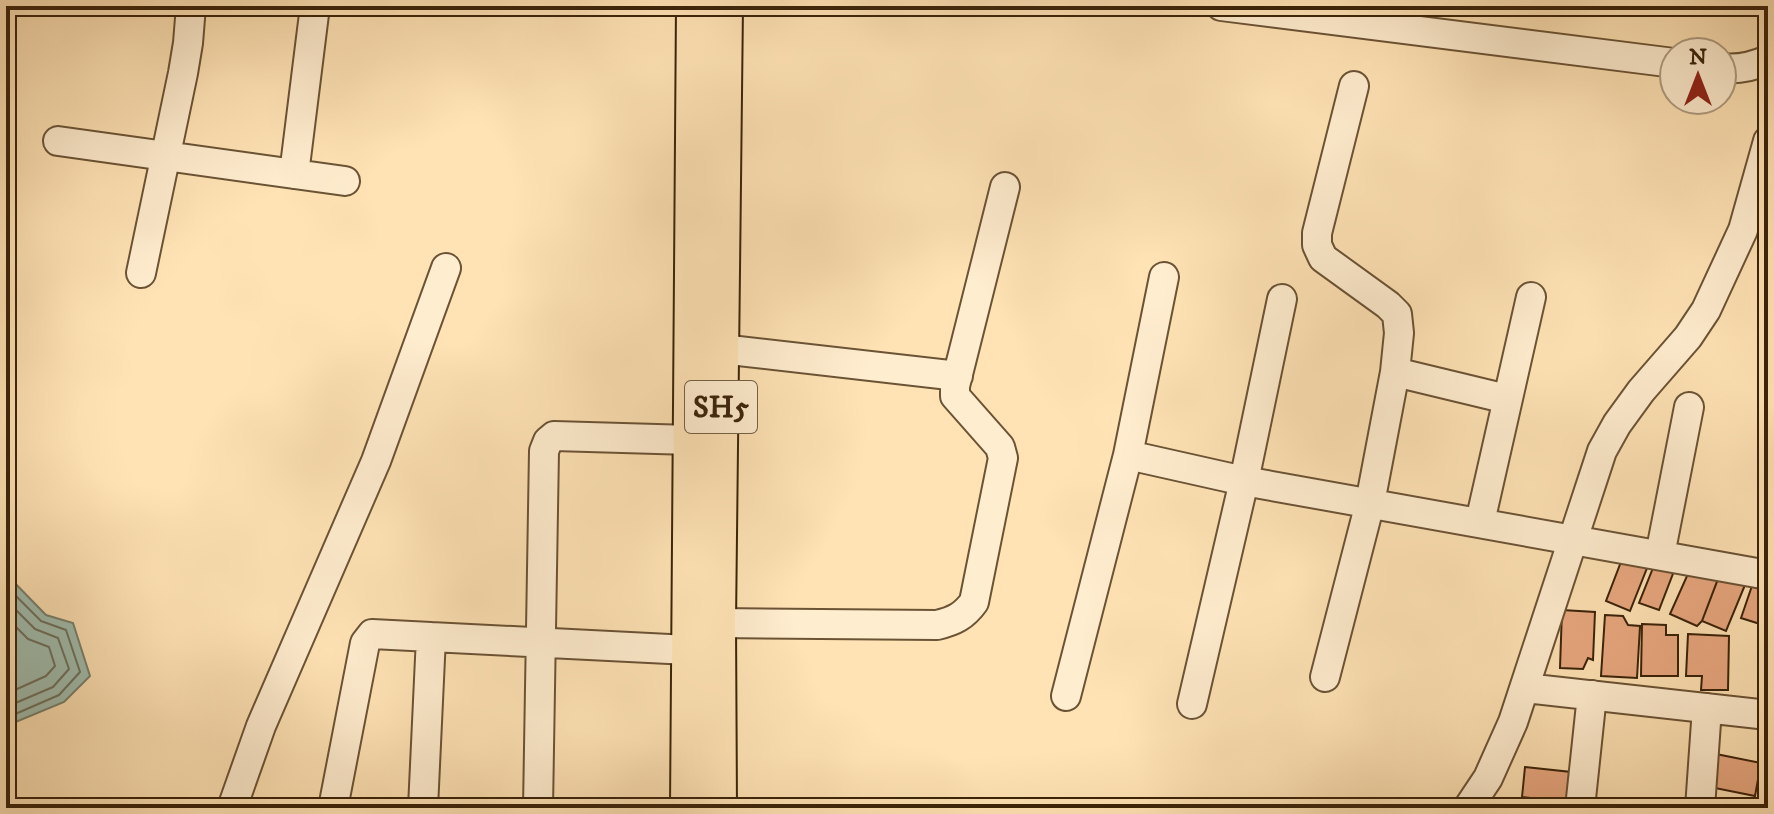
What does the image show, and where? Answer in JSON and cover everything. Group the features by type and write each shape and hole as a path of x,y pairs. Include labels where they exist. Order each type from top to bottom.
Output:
{"main road":[{"name":"SH5","path":"688,808 694,6"},
{"name":"SH5","path":"719,808 725,6"}],"street":[{"path":"141,273 188,43 191,6"},
{"path":"294,174 315,6"},
{"path":"1226,6 1658,61"},
{"path":"1738,68 1768,60"},
{"path":"1325,677 1370,503 1395,372 1399,333 1397,314 1323,258 1317,245 1317,233 1354,86"},
{"path":"58,141 345,181"},
{"path":"1468,808 1488,778 1513,722 1602,451 1641,391 1688,337 1706,310 1743,230 1768,141"},
{"path":"718,623 937,625 965,614 974,602 1003,458 1000,447 955,396 1005,187"},
{"path":"232,808 261,726 376,461 446,268"},
{"path":"1066,696 1128,455 1164,277"},
{"path":"1480,522 1531,297"},
{"path":"1192,704 1282,299"},
{"path":"721,349 958,376"},
{"path":"1395,372 1507,399"},
{"path":"1660,555 1689,407"},
{"path":"538,808 544,451 548,441 561,435 691,440"},
{"path":"1128,455 1244,481 1768,575"},
{"path":"333,808 365,643 372,634 689,650"},
{"path":"423,808 431,637"},
{"path":"1525,688 1768,715"},
{"path":"1580,808 1592,695"},
{"path":"1700,808 1707,708"}],"water":[{"path":"6,574 46,615 73,623 90,676 64,702 6,726"}],"building":[{"path":"1624,554 1649,563 1630,611 1606,601"},
{"path":"1655,563 1674,571 1659,610 1639,603"},
{"path":"1691,567 1718,579 1702,621 1697,626 1670,614"},
{"path":"1755,577 1768,581 1768,601 1760,624 1741,618"},
{"path":"1718,579 1745,585 1726,631 1702,621"},
{"path":"1562,610 1595,612 1593,660 1588,658 1583,669 1560,668"},
{"path":"1605,615 1623,616 1628,625 1640,626 1637,678 1601,676"},
{"path":"1642,624 1666,625 1666,635 1678,635 1678,676 1641,676"},
{"path":"1688,634 1729,636 1728,690 1701,690 1702,676 1686,676"},
{"path":"1716,754 1761,763 1755,796 1710,787"},
{"path":"1525,767 1571,772 1567,802 1522,797"}]}
